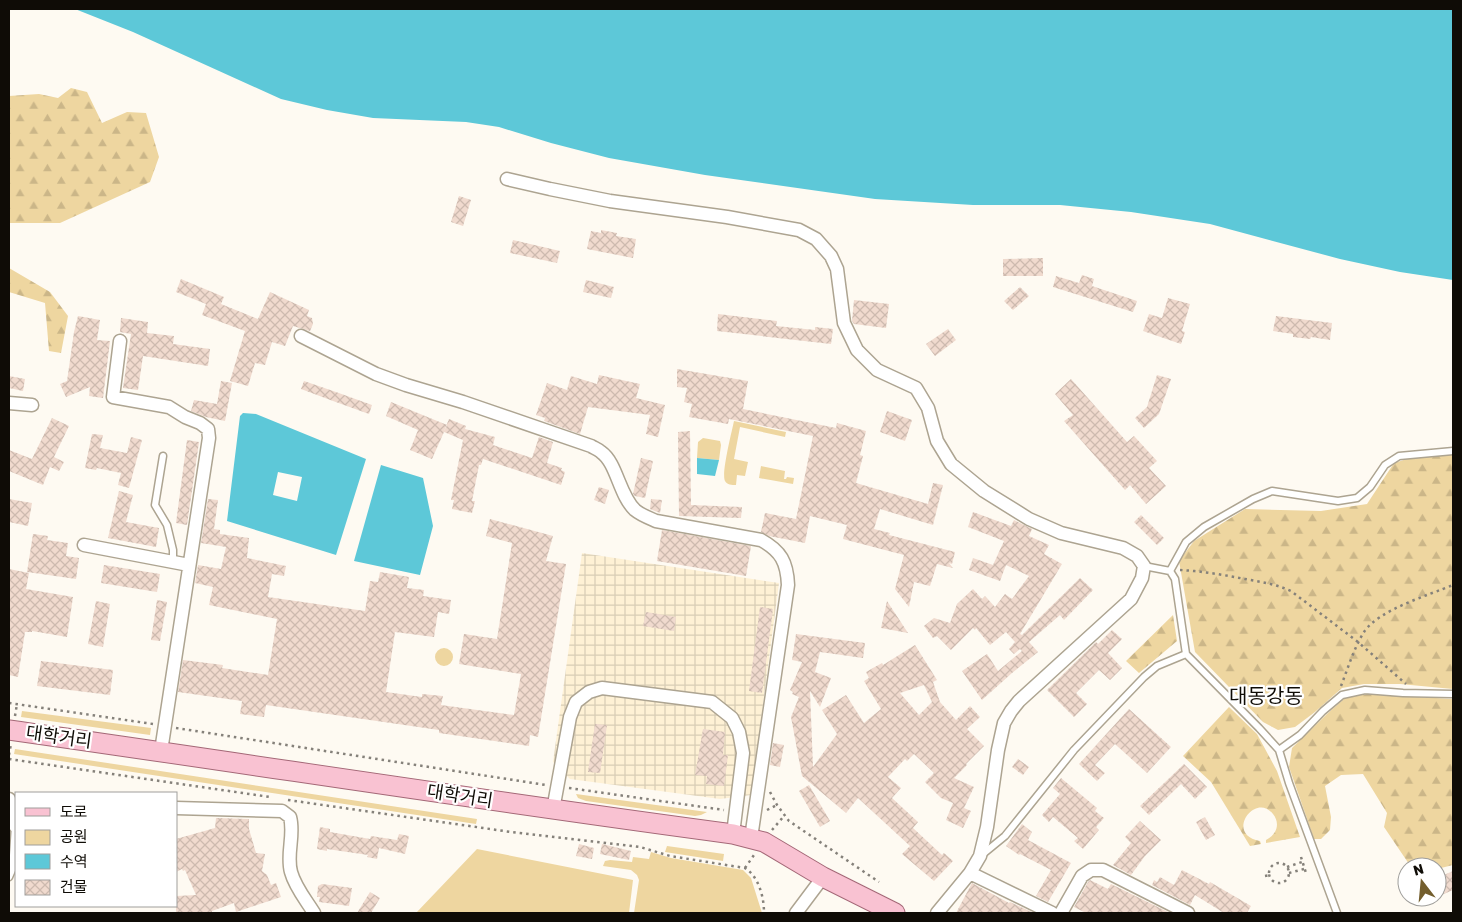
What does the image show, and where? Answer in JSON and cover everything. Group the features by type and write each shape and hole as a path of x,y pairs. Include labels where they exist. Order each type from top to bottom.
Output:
{"main road":[{"name":"대학거리","path":"9,730 553,810 733,834 764,842 823,877 894,913"}],"street":[{"path":"507,179 610,201 727,217 799,230 816,239 831,256 837,269 844,323 857,350 877,370 916,388 928,408 938,441 951,464 984,491 1029,519 1061,532 1123,548 1137,556 1144,566 1142,578 1131,599 1019,701 1011,711 1004,723 998,750 987,827 980,856 970,873 937,913"},
{"path":"301,336 376,374 582,443 602,452 630,504 642,515 656,521 761,540 775,548 788,570 788,585 751,838"},
{"path":"120,341 113,396 170,407 208,429 209,438 161,751"},
{"path":"9,403 32,405"},
{"path":"84,545 189,565"},
{"path":"553,810 570,717 576,702 589,692 602,688 712,702 732,718 739,732 743,753 733,834"},
{"path":"9,799 15,826"},
{"path":"178,808 282,811 290,817 292,825 290,871 314,913"},
{"path":"1062,913 1082,876 1091,870 1103,870 1188,913"},
{"path":"970,873 1052,913"},
{"path":"796,913 823,877"}],"lane":[{"path":"1337,913 1289,783 1279,750 1186,654 1173,571 1186,542 1204,527 1253,498 1272,491 1338,501 1357,498 1370,487 1385,465 1399,456 1453,451"},
{"path":"163,456 155,505 167,525 173,550 173,562"},
{"path":"1144,566 1173,571"},
{"path":"980,856 1005,836 1074,750 1144,677 1157,666 1186,654"},
{"path":"1279,750 1300,735 1342,694 1365,690 1453,694"},
{"path":"9,877 12,870 15,826"}],"path":[{"path":"1173,571 1193,571 1230,576 1280,586 1290,591 1358,642 1416,693"},
{"path":"1334,701 1364,630 1389,611 1453,585"},
{"path":"9,703 736,812"},
{"path":"9,759 272,797"},
{"path":"769,784 777,805 788,821 879,882"},
{"path":"282,799 502,831 640,847 670,856 745,868 750,871 757,882 763,901 764,913"},
{"path":"755,813 768,810 777,805"},
{"path":"1301,856 1306,873"},
{"path":"1287,867 1303,862"},
{"path":"1276,863 1281,863 1287,867 1289,873 1286,880 1282,882 1274,880 1270,875 1270,869 1276,863"},
{"path":"1289,873 1305,868"},
{"path":"1265,876 1270,875"}],"shaded area":[{"path":"582,553 779,583 751,795 720,799 570,779 553,762"}],"green space":[{"path":"71,88 87,92 102,123 127,112 146,113 159,157 150,182 60,223 9,223 9,96 39,94 58,98"},
{"path":"9,268 50,292 68,316 61,353 49,351 45,303 9,292"},
{"path":"734,421 786,432 785,437 740,427 734,459 748,462 745,476 737,475 736,485 731,485 725,481 724,477"},
{"path":"703,438 720,441 719,460 697,458 698,442"},
{"path":"1453,454 1453,689 1400,684 1364,684 1342,688 1295,727 1278,730 1263,722 1195,652 1179,561 1194,541 1245,509 1321,511 1367,504 1394,463 1417,456"},
{"path":"761,466 785,471 784,479 787,477 794,478 793,484 759,478"},
{"path":"1173,615 1177,641 1139,673 1126,661"},
{"path":"444,648 450,651 453,657 450,663 444,666 438,663 435,657 438,651"},
{"path":"1367,694 1453,699 1453,865 1447,866 1447,857 1404,857 1384,827 1387,813 1363,774 1341,775 1325,786 1331,817 1330,830 1321,839 1314,839 1289,767 1292,748 1345,698"},
{"path":"1229,707 1257,734 1277,771 1300,837 1266,843 1266,840 1275,832 1277,822 1273,814 1266,808 1258,808 1251,811 1246,817 1244,824 1244,831 1249,837 1260,841 1261,844 1250,846 1211,782 1183,756"},
{"path":"22,711 151,728 150,735 21,717"},
{"path":"15,749 477,819 476,824 14,754"},
{"path":"576,794 707,812 695,816 586,801 578,798"},
{"path":"667,846 724,854 723,861 665,852"},
{"path":"477,849 633,880 629,913 416,913"},
{"path":"651,852 671,858 743,870 751,878 762,913 634,913 639,880 637,875 631,870 603,866 605,861 610,860 632,862 633,857 649,859"}],"water":[{"path":"75,9 1453,9 1453,280 1400,272 1340,259 1210,224 1131,212 1060,205 973,205 875,199 705,175 609,158 499,127 466,122 373,118 327,110 281,99 133,32"},
{"path":"243,413 256,414 366,459 336,555 227,521 240,416","holes":["278,472 302,477 297,501 273,495"]},
{"path":"697,458 719,460 715,476 697,474"},
{"path":"381,465 423,478 433,526 420,575 354,561"}],"building":[{"path":"459,196 471,200 463,226 451,222"},
{"path":"601,230 617,233 616,236 636,239 633,258 587,249 591,231 601,233"},
{"path":"513,240 560,251 557,263 510,253"},
{"path":"1043,258 1043,276 1003,276 1003,259"},
{"path":"1082,275 1094,279 1092,286 1137,301 1133,312 1053,287 1056,276 1079,283"},
{"path":"181,279 224,297 221,304 258,319 270,292 309,310 307,316 312,318 313,324 310,331 293,326 285,346 272,342 265,365 255,363 248,386 230,381 245,331 202,315 206,304 176,292"},
{"path":"586,280 614,287 611,298 583,292"},
{"path":"1020,287 1029,296 1013,310 1004,301"},
{"path":"1168,298 1190,304 1182,331 1185,332 1181,344 1143,331 1149,314 1162,318"},
{"path":"854,300 889,304 886,328 854,324 852,321"},
{"path":"718,314 777,321 776,326 815,330 815,327 833,329 831,344 717,331"},
{"path":"78,316 100,320 97,340 110,341 103,398 89,396 90,387 66,397 60,384 67,381"},
{"path":"1276,316 1332,323 1330,340 1293,337 1293,334 1273,331"},
{"path":"121,318 148,322 147,333 174,336 173,344 210,349 208,366 143,356 138,390 123,388 131,334 120,332"},
{"path":"948,329 956,340 935,356 926,344"},
{"path":"677,369 748,381 743,409 836,428 837,423 866,431 860,455 863,456 856,483 928,504 933,483 943,485 933,525 880,509 874,529 890,533 889,535 955,552 952,564 949,563 953,568 937,564 930,586 914,582 909,607 895,589 904,555 843,539 847,525 810,516 805,543 769,536 761,532 765,513 796,519 813,436 729,419 728,424 689,417 692,404 684,402 687,388 677,387"},
{"path":"599,375 640,384 636,398 665,405 658,437 646,434 650,415 588,407 580,434 544,421 545,418 536,415 547,383 567,390 571,376 597,384"},
{"path":"1157,375 1171,379 1159,414 1144,428 1135,418 1147,407"},
{"path":"9,376 25,379 23,391 9,388"},
{"path":"1071,379 1127,442 1134,436 1157,461 1149,468 1166,486 1146,504 1130,485 1125,490 1064,421 1073,415 1055,394"},
{"path":"221,381 232,383 225,421 206,417 191,411 194,400 217,404"},
{"path":"304,381 336,392 333,401 301,389"},
{"path":"336,392 372,405 369,414 333,401"},
{"path":"391,402 447,425 449,419 466,426 465,429 495,437 493,445 532,458 539,437 553,442 547,463 562,468 561,470 565,472 561,485 483,459 481,465 479,465 472,501 475,501 472,513 452,509 454,500 451,500 463,440 444,432 432,459 410,450 418,430 386,416"},
{"path":"887,411 912,420 905,441 880,432"},
{"path":"52,418 69,426 54,457 64,462 59,471 50,467 43,485 9,471 9,450 32,459"},
{"path":"690,431 691,505 742,507 741,518 679,516 678,432"},
{"path":"92,434 103,435 100,448 127,453 131,437 142,440 129,488 118,485 121,473 97,468 96,470 85,468"},
{"path":"187,440 199,442 187,525 176,523"},
{"path":"641,458 653,461 645,498 633,494"},
{"path":"599,487 609,490 605,504 594,500"},
{"path":"119,491 133,495 126,522 159,528 156,547 108,538"},
{"path":"9,499 32,503 28,526 9,522"},
{"path":"208,499 218,500 214,529 220,530 220,534 249,538 247,558 286,566 284,576 272,574 268,597 365,611 370,581 378,582 380,572 409,577 407,588 424,590 423,596 451,600 449,614 438,612 434,637 395,632 386,692 422,697 422,694 443,696 441,705 514,715 521,674 459,664 464,634 497,639 512,543 486,536 490,519 553,536 546,561 566,564 538,737 530,735 529,746 439,733 439,730 266,705 264,717 240,714 242,701 178,692 183,660 223,665 222,668 268,675 277,619 209,605 213,587 195,583 198,565 221,569 226,547 201,543"},
{"path":"651,499 662,500 660,513 650,509"},
{"path":"973,512 1011,526 1014,520 1032,529 1029,536 1049,545 1044,554 1062,564 1020,634 1022,635 1080,578 1093,590 1064,620 1060,615 1029,642 1038,652 982,700 962,671 987,654 998,671 1022,651 1020,649 1014,654 1009,649 1015,642 1006,632 990,645 976,628 975,630 973,628 951,650 937,636 933,638 924,626 934,618 950,623 957,604 973,589 982,599 985,596 995,607 1005,594 1012,599 1029,576 1006,565 1000,581 969,570 973,558 993,565 1004,541 968,527"},
{"path":"1141,515 1164,538 1157,545 1134,522"},
{"path":"662,530 751,546 746,576 657,561"},
{"path":"33,534 48,536 47,540 68,543 66,556 79,558 76,579 27,572"},
{"path":"104,565 160,574 157,592 101,583"},
{"path":"9,569 29,573 26,589 73,597 67,637 32,631 25,632 18,677 9,675"},
{"path":"157,600 167,602 160,641 151,640"},
{"path":"96,601 110,604 103,647 88,644"},
{"path":"887,601 908,633 881,628"},
{"path":"760,607 773,609 762,693 749,691"},
{"path":"646,612 676,617 674,631 643,626"},
{"path":"1112,630 1122,639 1108,653 1122,668 1110,680 1099,670 1076,693 1087,704 1074,717 1047,690 1096,642 1098,644"},
{"path":"796,634 865,643 863,658 820,652 815,672 831,678 820,707 810,691 813,767 837,734 822,710 846,695 864,723 881,709 864,681 869,678 866,672 882,663 883,665 915,645 937,680 933,682 940,702 956,720 970,706 980,717 967,729 984,746 954,778 974,787 964,808 971,811 963,828 946,820 953,803 941,798 925,782 934,773 914,754 907,761 905,759 888,777 901,788 892,798 918,822 913,828 942,855 944,853 953,861 934,881 902,854 910,846 858,798 846,813 802,776 791,717 799,697 792,694 793,692 790,690 802,662 792,660","holes":["924,685 932,702 919,715 900,693"]},
{"path":"41,661 113,670 110,695 37,686"},
{"path":"1129,709 1171,747 1147,773 1115,744 1095,765 1105,773 1097,781 1079,764"},
{"path":"595,724 607,725 600,773 588,772"},
{"path":"703,729 725,732 723,755 728,755 724,786 706,784 707,776 695,775"},
{"path":"773,743 784,745 780,767 770,765"},
{"path":"1018,759 1029,767 1023,775 1012,767"},
{"path":"1184,764 1207,787 1195,799 1181,784 1149,815 1140,806"},
{"path":"1061,778 1097,808 1095,811 1104,818 1096,827 1099,830 1083,849 1074,841 1078,838 1053,817 1049,822 1042,815 1060,794 1053,788"},
{"path":"809,785 830,821 820,827 799,791"},
{"path":"1205,817 1215,835 1206,840 1196,822"},
{"path":"216,818 249,819 249,829 256,853 265,854 262,871 267,875 271,885 276,883 281,897 236,912 234,903 212,911 212,913 176,913 178,896 196,895 185,870 178,871 178,838 215,828"},
{"path":"1140,821 1161,840 1145,856 1131,875 1113,865 1131,843 1125,837"},
{"path":"1022,824 1032,832 1028,840 1071,863 1048,902 1036,896 1051,870 1019,855 1006,846"},
{"path":"320,827 330,829 330,832 370,839 371,836 397,840 399,834 409,836 405,854 379,848 377,859 367,857 368,855 317,849"},
{"path":"579,844 594,848 592,859 576,856"},
{"path":"602,844 631,851 629,860 600,854"},
{"path":"1182,870 1209,884 1210,882 1251,906 1247,913 1224,913 1195,895 1190,905 1152,885 1154,880 1157,882 1160,877 1174,885"},
{"path":"1453,871 1453,890 1447,893 1447,874"},
{"path":"1090,880 1108,889 1111,884 1170,913 1086,913 1074,907"},
{"path":"972,883 1009,903 1034,913 956,913"},
{"path":"322,884 352,888 349,906 319,902 320,897 317,897 318,886"},
{"path":"370,892 380,898 371,913 357,913"}],"district":[{"name":"대동강동","path":"1266,696"}]}
